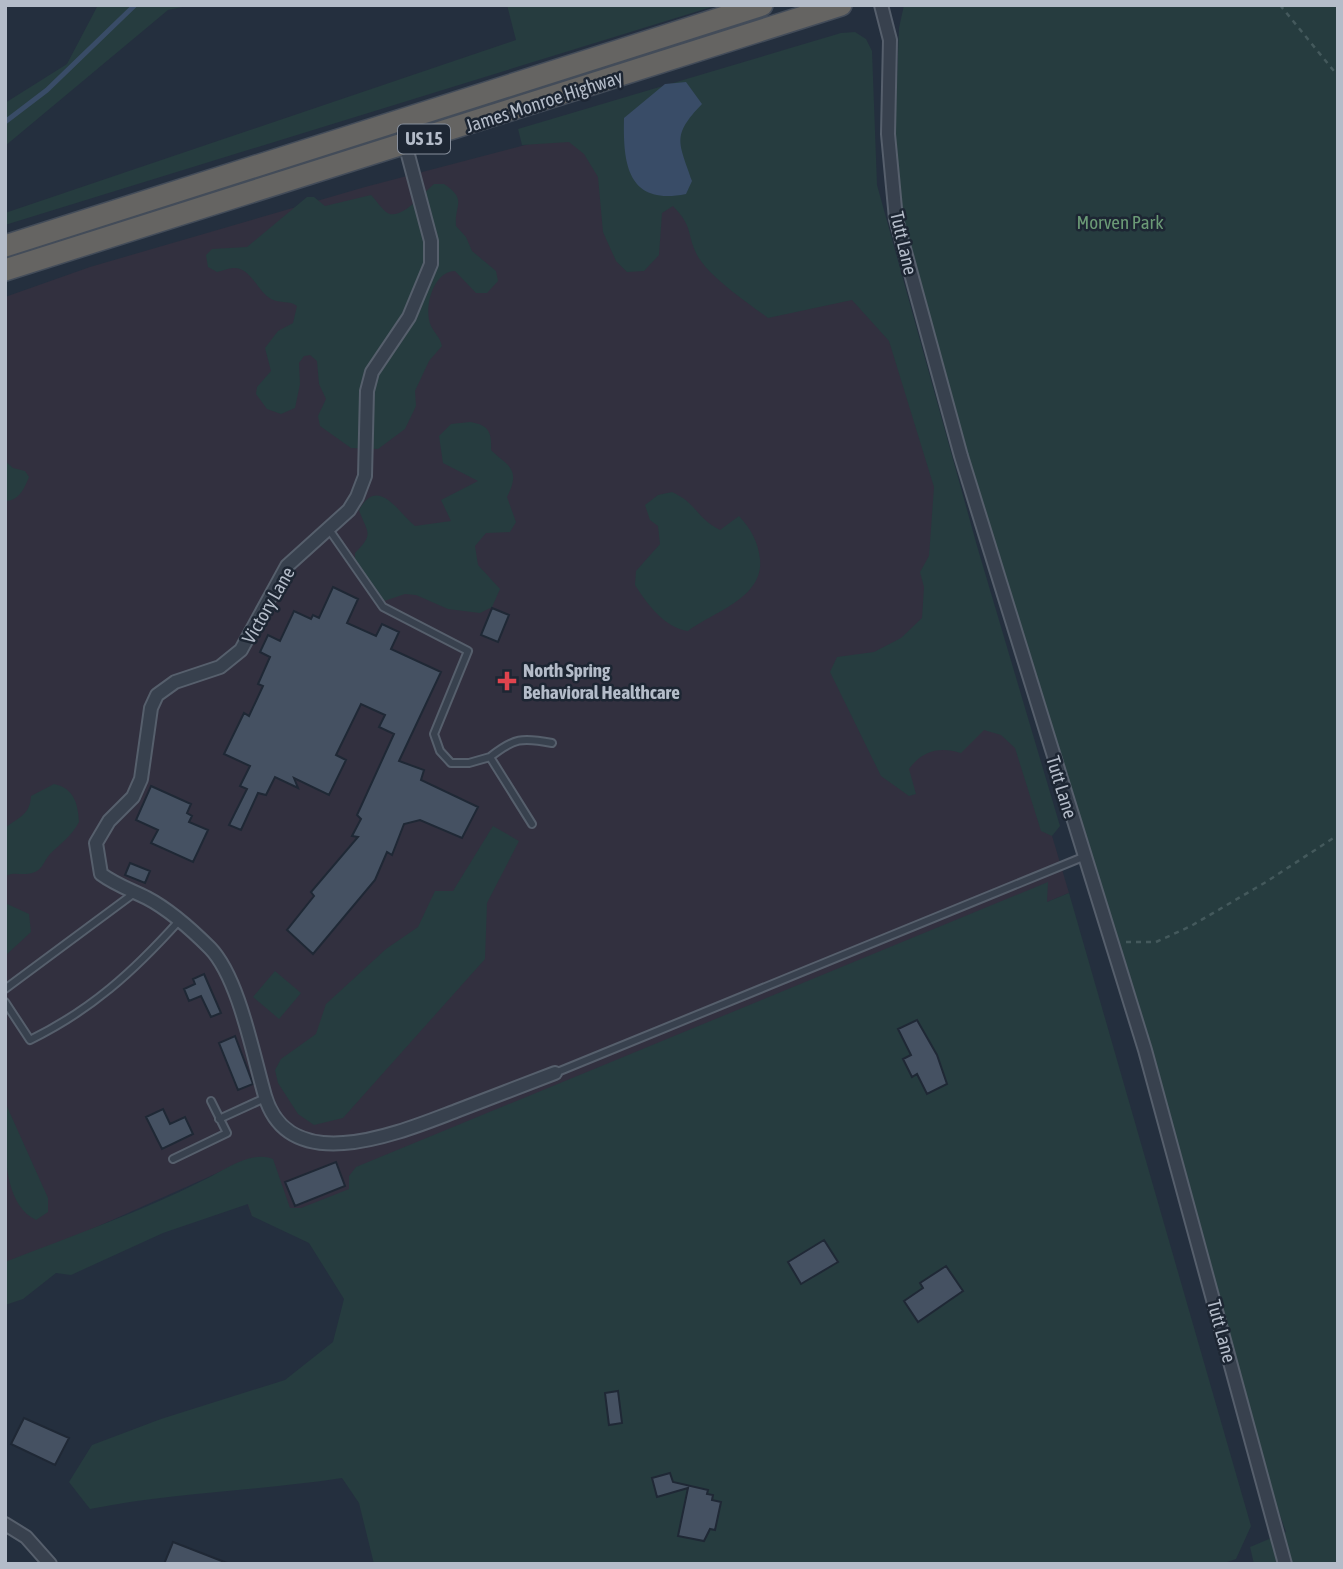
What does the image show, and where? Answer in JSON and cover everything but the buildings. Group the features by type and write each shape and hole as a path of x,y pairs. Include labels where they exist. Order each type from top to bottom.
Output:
{"highway":[{"name":"James Monroe Highway","path":"5,246 762,5"},
{"name":"James Monroe Highway","path":"5,270 404,146 841,5"}],"street":[{"name":"Tutt Lane","path":"881,5 890,40 888,134 896,219 961,456 1083,857 1145,1050 1285,1564"},
{"name":"Victory Lane","path":"399,121 431,241 431,264 409,317 372,372 367,391 365,416 368,444 361,486 349,510 287,566 253,634 241,650 220,667 175,682 157,695 151,708 141,779 133,797 109,821 96,843 101,874 133,894 146,898 211,949 236,998 266,1098 283,1125 304,1139 350,1144 387,1137 555,1073"},
{"path":"5,1524 26,1538 50,1564"}],"lane":[{"path":"328,528 383,607 468,651 434,734 440,751 451,763 469,763 490,757 511,741 531,739 552,743"},
{"path":"490,757 532,824"},
{"path":"555,1073 1083,857"},
{"path":"5,989 133,894"},
{"path":"5,1002 30,1040 69,1021 133,972 178,922"},
{"path":"219,1119 266,1098"},
{"path":"173,1158 226,1133 211,1101"}],"path":[{"path":"1280,5 1338,76"},
{"path":"1110,941 1156,942 1191,926 1338,835"}],"shaded area":[{"name":"North Spring Behavioral Healthcare","path":"824,67 1069,893 422,1158 381,1209 252,1216 233,1166 5,1268 5,297 90,267 365,187"}],"green space":[{"path":"98,5 192,5 168,10 5,146 5,103 67,64"},
{"path":"507,5 718,5 5,225 5,213 516,40"},
{"name":"Morven Park","path":"904,5 1338,5 1338,1564 1254,1564 1250,1547 1286,1532 1245,1418 892,215 899,28"},
{"path":"855,32 866,39 872,51 877,185 977,546 1060,826 1052,836 1041,831 1015,748 1001,735 984,730 961,753 938,750 925,754 909,769 916,794 909,796 881,776 830,672 837,657 874,652 901,638 922,618 924,587 920,572 929,556 934,487 889,341 852,300 768,318 710,272 697,255 687,225 673,206 662,213 659,255 644,271 627,272 616,261 603,232 598,177 584,154 569,142 522,145 518,129 841,33"},
{"path":"434,184 444,184 456,194 456,226 466,237 472,251 496,271 498,281 487,293 476,293 455,271 441,277 436,284 428,310 431,326 442,346 429,361 415,391 416,406 405,429 378,449 351,448 320,426 318,416 326,399 319,384 317,361 310,355 304,356 299,363 300,384 295,408 281,414 267,409 256,394 257,387 271,371 265,348 278,331 293,323 297,306 271,299 245,271 231,268 217,272 208,267 206,255 212,249 247,247 307,197 314,197 325,206 371,195 386,212 392,214 405,210"},
{"path":"470,422 488,430 491,450 507,464 513,474 507,497 516,522 510,532 486,533 475,546 478,565 500,589 492,607 480,613 448,609 416,595 405,594 384,601 355,561 355,553 368,533 359,510 366,500 380,496 394,505 415,526 451,521 441,500 478,481 443,463 439,436 451,424"},
{"path":"5,461 13,468 25,471 29,477 17,497 5,501"},
{"path":"672,492 687,501 720,530 739,516 753,536 760,559 759,573 746,594 688,631 664,620 635,585 636,571 660,544 658,526 650,520 645,505 658,495"},
{"path":"54,784 66,789 74,798 79,822 36,872 5,876 5,828 26,812 31,796"},
{"path":"493,826 519,841 487,903 485,959 343,1118 314,1125 298,1114 278,1083 275,1070 281,1059 316,1034 326,1004 386,949 418,927 435,891 453,891"},
{"path":"1048,882 1047,902 1069,893 1251,1526 1236,1559 1221,1564 374,1564 359,1503 342,1478 153,1499 90,1509 69,1482 92,1445 161,1419 285,1380 333,1342 344,1299 309,1243 252,1216 248,1204 163,1233 71,1275 56,1273 23,1299 5,1305 5,1262 131,1213 180,1192 238,1162 256,1157 273,1159 290,1208 301,1208 349,1189 349,1176 356,1167"},
{"path":"5,903 29,914 31,932 5,956"},
{"path":"275,971 301,993 279,1019 253,997"},
{"path":"5,1102 48,1198 48,1212 36,1220 24,1212 10,1185 5,1151"}],"water":[{"path":"686,82 702,104 686,124 680,140 692,181 686,194 651,194 640,187 632,177 625,151 624,118 665,84"}],"waterway":[{"path":"5,122 47,90 135,5"}],"place":[{"name":"North Spring Behavioral Healthcare","path":"507,681"}]}
